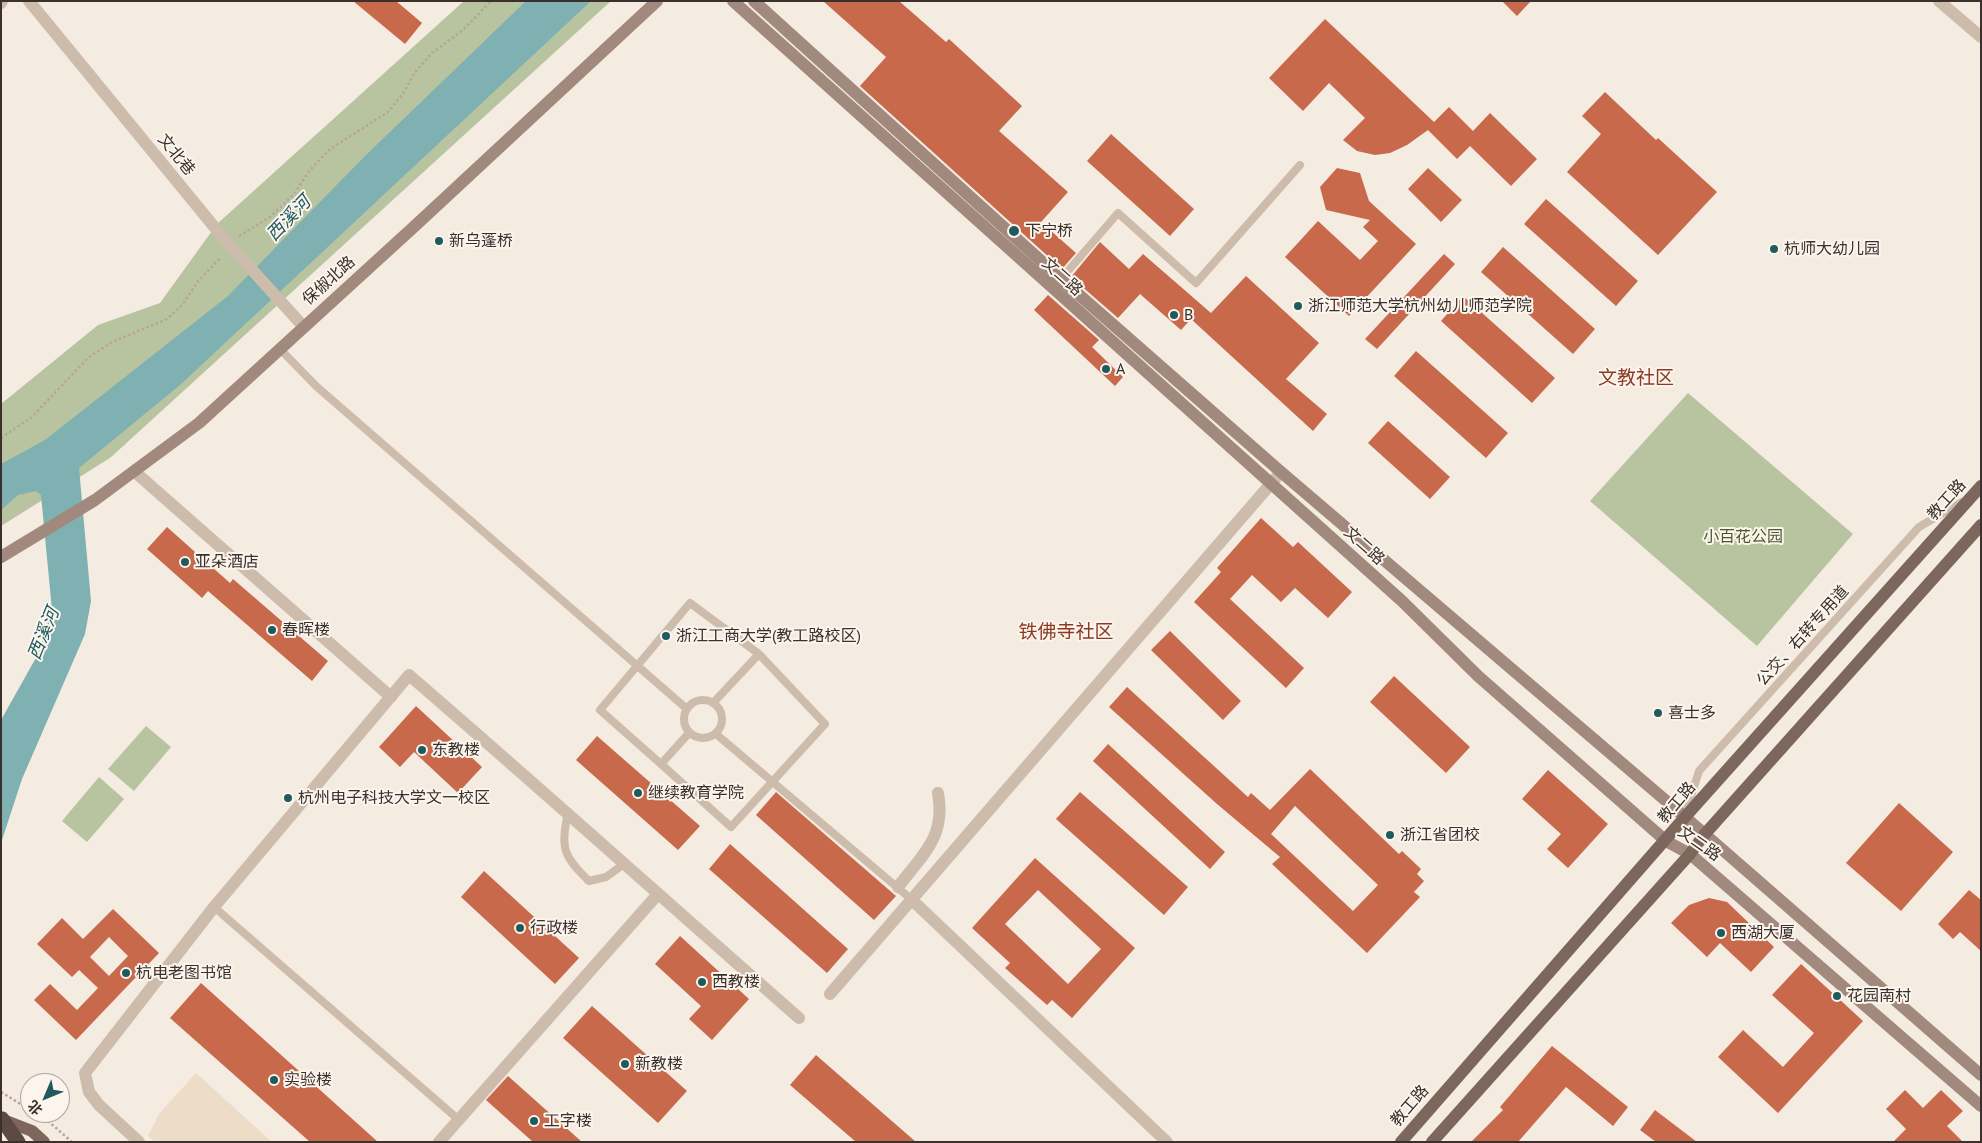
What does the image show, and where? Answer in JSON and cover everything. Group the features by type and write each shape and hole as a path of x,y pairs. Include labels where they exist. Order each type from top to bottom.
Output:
{"highway":[{"path":"2,1119 18,1142"}],"main road":[{"name":"保俶北路","path":"1,558 95,500 135,472 199,422 417,224 656,1"},
{"name":"文二路","path":"733,1 1270,485 1402,601 1478,676 1666,841 1690,854 1981,1106"},
{"name":"文二路","path":"754,1 1061,279 1281,472 1685,817 1981,1075"},
{"name":"教工路","path":"1401,1142 1685,817 1981,486"},
{"path":"1432,1142 1981,525"},
{"path":"2,1119 32,1131 44,1142"}],"street":[{"name":"文北巷","path":"29,1 275,296 303,326"},
{"path":"1939,1 1981,37"},
{"path":"135,472 390,697"},
{"path":"830,994 1281,472"},
{"path":"140,1142 99,1105 89,1092 85,1073 214,907 409,675 568,812 624,864 799,1018"},
{"path":"898,887 936,837 941,820 938,793"},
{"path":"439,1142 658,894"},
{"path":"911,899 1167,1142"}],"lane":[{"path":"1061,279 1118,213 1196,283 1300,165"},
{"path":"279,348 316,386 687,709"},
{"name":"公交、右转专用道","path":"1685,817 1700,772 1706,764 1920,527 1970,498"},
{"path":"690,603 759,654 825,724 732,827 600,710 690,603"},
{"path":"713,703 759,654"},
{"path":"702,700 713,703 718,707 722,718 716,734 711,737 700,738 690,733 684,721 687,709 696,701 702,700"},
{"path":"661,764 690,733"},
{"path":"716,734 911,899"},
{"path":"568,812 562,840 570,863 589,881 606,877 624,864"},
{"path":"214,907 458,1120"}],"path":[{"path":"230,241 270,217 294,194 310,170 330,150 388,112 403,94 415,72 432,53 464,29 491,1"},
{"path":"1,438 32,417 88,358 112,342 167,319 183,304 198,282 224,255"},
{"path":"1,1092 20,1104"},
{"path":"50,1123 72,1142"}],"green space":[{"path":"464,1 611,1 110,458 1,526 1,404 98,325 160,303 217,224"},
{"name":"小百花公园","path":"1688,393 1853,534 1757,646 1590,501"},
{"path":"146,726 171,747 134,791 108,769"},
{"path":"99,777 124,799 87,842 62,821"}],"shaded area":[{"path":"196,1073 272,1142 155,1142 148,1136 159,1114"}],"water":[{"path":"526,1 591,1 180,385 79,468 91,601 85,634 22,779 1,843 1,720 37,656 52,610 41,495 36,491 18,495 1,510 1,464 45,440 228,296 365,156"}],"building":[{"path":"353,1 396,1 422,23 405,44"},
{"path":"823,1 899,1 946,42 949,39 1022,106 999,131 1068,192 1041,222 1076,253 1062,269 860,86 886,57"},
{"path":"1502,1 1531,1 1517,16"},
{"path":"1325,19 1434,122 1449,107 1473,131 1490,113 1537,159 1511,186 1470,146 1457,159 1428,130 1407,145 1390,153 1375,155 1357,151 1343,140 1365,118 1329,83 1303,111 1269,78"},
{"path":"1605,92 1656,140 1658,138 1717,192 1658,255 1567,172 1601,134 1582,116"},
{"path":"1111,134 1194,209 1170,236 1087,161"},
{"path":"1337,168 1360,173 1369,201 1416,244 1349,316 1285,257 1318,221 1360,260 1378,241 1363,227 1370,220 1326,210 1320,187"},
{"path":"1428,168 1462,200 1441,222 1408,189"},
{"path":"1546,199 1638,281 1616,306 1524,224"},
{"path":"1100,242 1129,269 1143,254 1211,313 1246,276 1319,343 1286,379 1327,414 1313,431 1191,319 1181,330 1140,294 1118,318 1071,277"},
{"path":"1503,247 1595,329 1573,354 1481,272"},
{"path":"1444,254 1455,264 1377,349 1365,339"},
{"path":"1048,295 1099,340 1092,347 1123,377 1115,386 1034,310"},
{"path":"1463,296 1555,378 1532,403 1441,321"},
{"path":"1416,351 1508,433 1486,458 1394,376"},
{"path":"1388,421 1450,477 1430,499 1368,443"},
{"path":"1261,518 1293,547 1298,542 1352,592 1328,618 1295,588 1281,602 1252,575 1230,599 1304,668 1286,688 1194,602 1221,572 1217,568"},
{"path":"167,527 230,583 233,579 328,661 312,681 208,591 202,598 147,549"},
{"path":"1170,631 1241,701 1223,720 1151,650"},
{"path":"1394,676 1470,747 1446,773 1370,702"},
{"path":"1127,687 1248,797 1251,793 1270,810 1310,769 1399,854 1402,851 1421,869 1417,874 1424,881 1414,892 1420,897 1367,953 1272,864 1280,857 1217,804 1109,707","holes":["1295,806 1378,885 1353,911 1271,834"]},
{"name":"东教楼","path":"416,706 482,767 458,793 414,752 400,767 379,747"},
{"name":"继续教育学院","path":"597,736 700,826 678,850 576,760"},
{"path":"1108,744 1225,852 1210,869 1093,761"},
{"path":"1548,770 1608,824 1568,868 1547,849 1561,834 1522,799"},
{"path":"776,792 896,896 874,920 756,815"},
{"path":"1080,792 1188,887 1164,915 1056,819"},
{"path":"1899,803 1953,852 1901,911 1846,863"},
{"path":"730,844 848,949 827,973 709,869"},
{"path":"1035,858 1135,948 1072,1018 1052,1000 1047,1005 1005,968 1010,963 972,928","holes":["1038,890 1101,949 1068,984 1005,924"]},
{"name":"行政楼","path":"484,871 579,958 555,984 461,897"},
{"path":"1969,890 1981,900 1981,951 1960,932 1953,939 1938,924"},
{"name":"西湖大厦","path":"1709,898 1727,902 1774,947 1751,972 1720,943 1707,957 1671,923 1689,905"},
{"name":"杭电老图书馆","path":"113,909 159,953 76,1040 34,1000 50,984 77,1010 98,988 79,970 72,977 37,944 62,918 83,939","holes":["109,937 128,956 109,976 90,957"]},
{"name":"西教楼","path":"680,936 749,999 712,1040 689,1019 701,1006 655,964"},
{"path":"1801,964 1863,1021 1778,1113 1718,1057 1743,1030 1783,1067 1814,1033 1772,995"},
{"name":"实验楼","path":"201,983 378,1142 310,1142 170,1018"},
{"name":"新教楼","path":"592,1006 687,1091 658,1123 563,1038"},
{"path":"1552,1046 1628,1107 1613,1126 1566,1087 1518,1142 1471,1142 1503,1110 1500,1107"},
{"path":"816,1055 916,1142 856,1142 790,1085"},
{"name":"工字楼","path":"508,1076 582,1142 533,1142 486,1100"},
{"path":"1905,1090 1923,1108 1941,1090 1963,1111 1947,1126 1963,1142 1893,1142 1906,1129 1886,1109"},
{"path":"1655,1110 1697,1142 1656,1142 1640,1130"}],"place":[{"name":"下宁桥","path":"1014,231"},
{"name":"新乌蓬桥","path":"439,241"},
{"name":"杭师大幼儿园","path":"1774,249"},
{"name":"浙江师范大学杭州幼儿师范学院","path":"1298,306"},
{"name":"B","path":"1174,315"},
{"name":"A","path":"1106,369"},
{"name":"亚朵酒店","path":"185,562"},
{"name":"春晖楼","path":"272,630"},
{"name":"浙江工商大学(教工路校区)","path":"666,636"},
{"name":"喜士多","path":"1658,713"},
{"name":"东教楼","path":"422,750"},
{"name":"继续教育学院","path":"638,793"},
{"name":"杭州电子科技大学文一校区","path":"288,798"},
{"name":"浙江省团校","path":"1390,835"},
{"name":"行政楼","path":"520,928"},
{"name":"西湖大厦","path":"1721,933"},
{"name":"杭电老图书馆","path":"126,973"},
{"name":"西教楼","path":"702,982"},
{"name":"花园南村","path":"1837,996"},
{"name":"新教楼","path":"625,1064"},
{"name":"实验楼","path":"274,1080"},
{"name":"工字楼","path":"534,1121"}],"district":[{"name":"文教社区","path":"1636,379"},
{"name":"铁佛寺社区","path":"1066,633"}],"water label":[{"name":"西溪河","path":"289,219"},
{"name":"西溪河","path":"44,634"}]}
